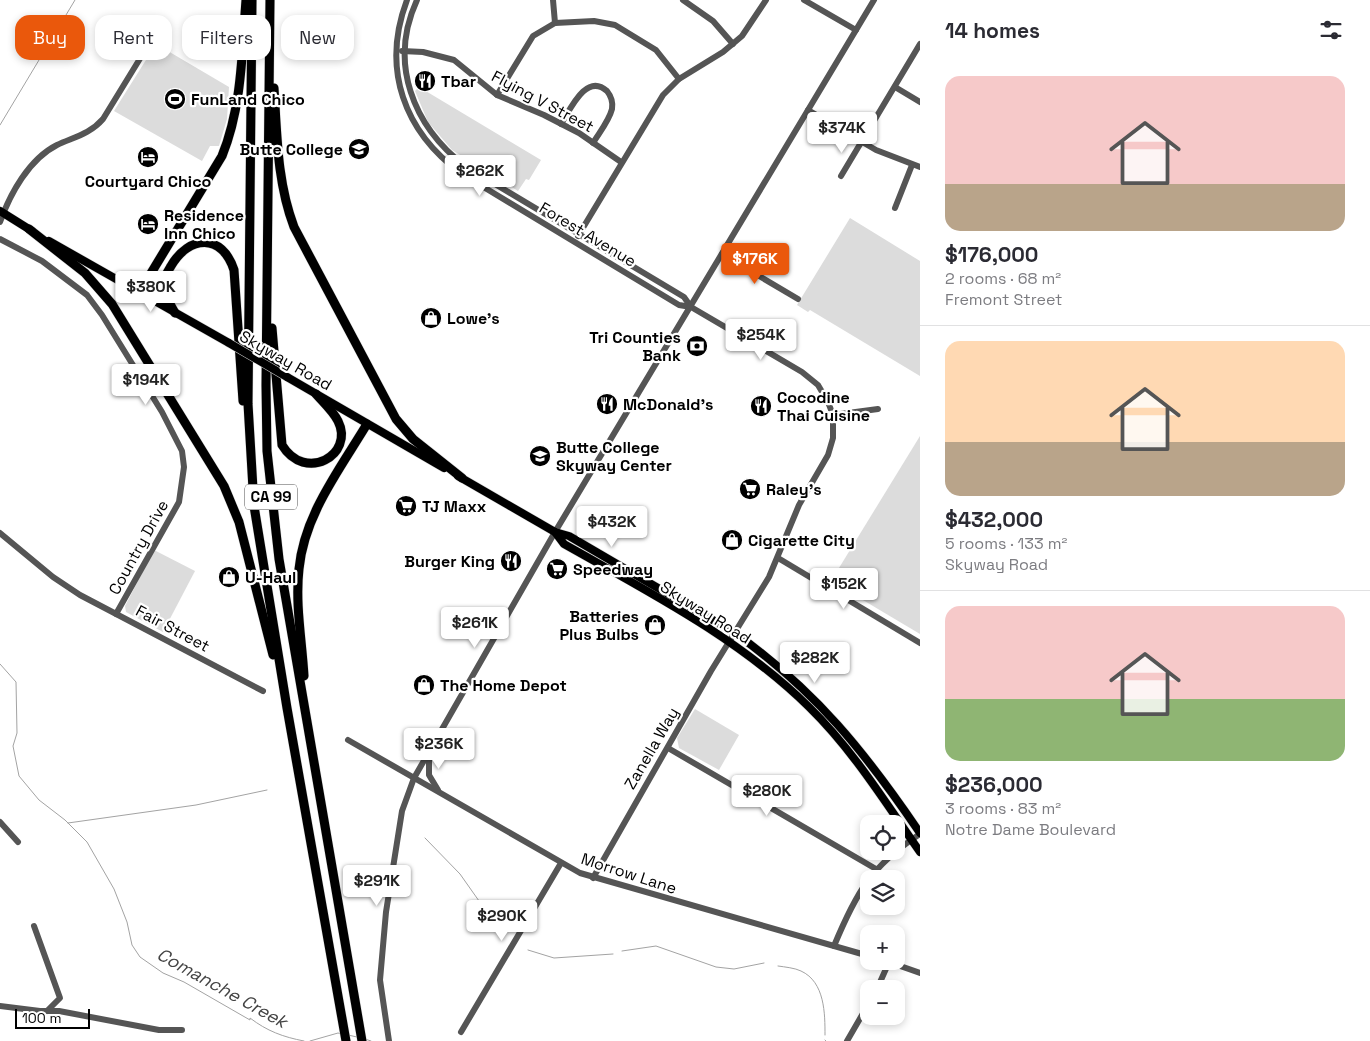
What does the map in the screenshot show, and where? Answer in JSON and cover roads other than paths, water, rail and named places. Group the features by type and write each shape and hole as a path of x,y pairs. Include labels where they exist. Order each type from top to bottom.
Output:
{"highway":[{"path":"139,293 222,156 230,138 238,95 246,0"},
{"name":"CA 99","path":"252,0 248,404 256,525 346,1041"},
{"name":"CA 99","path":"270,0 270,15"},
{"name":"CA 99","path":"269,60 266,385 269,469 279,559 362,1041"},
{"path":"271,60 279,168 285,203 294,227 396,419 413,439 462,478"},
{"path":"29,229 84,273 108,298 224,486 239,522 279,687 287,708"},
{"path":"175,313 165,294 163,284 177,256 185,247 196,243 217,246 225,252 234,270 244,418 250,450"},
{"path":"267,268 282,445 290,457 306,464 315,464 328,459 334,453 340,437 337,420 316,394"},
{"path":"308,724 298,586 301,555 314,513 367,424"}],"main road":[{"name":"Skyway Road","path":"2,212 555,532 569,536 735,633 785,672 836,722 879,774 920,833"},
{"name":"Skyway Road","path":"555,532 564,544 729,641 780,681 834,734 872,782 920,852"}],"street":[{"name":"Forest Avenue","path":"407,0 401,17 396,51 397,76 409,115 431,149 462,174 679,304 691,307 809,378 823,392 833,415 833,438 828,455 799,505 778,558 735,633"},
{"name":"Forest Avenue","path":"417,0 409,22 405,51 407,77 413,100 435,139 466,166 684,297 691,307"},
{"path":"554,0 555,23"},
{"path":"683,0 713,21 733,44"},
{"path":"574,241 654,108 679,79 733,44 742,36 766,0"},
{"path":"804,0 856,30"},
{"path":"389,1041 380,980 386,920 402,811 414,778 555,532 874,0"},
{"path":"497,95 533,36 555,23 594,21 615,25 656,50 679,79"},
{"path":"842,176 920,44"},
{"name":"Flying V Street","path":"396,51 433,53 454,60 497,95 561,124 621,162"},
{"path":"0,222 2,212 38,158 59,144 95,128 103,119 139,60"},
{"path":"561,124 584,90 598,87 605,90 610,94 612,108 593,143"},
{"path":"894,87 920,102"},
{"path":"808,110 862,142 920,167"},
{"path":"895,208 912,165"},
{"name":"Country Drive","path":"0,239 42,261 87,295 102,315 162,412 182,451 184,467 179,502 116,614"},
{"path":"722,254 798,299"},
{"path":"833,415 878,409"},
{"name":"Fair Street","path":"0,533 53,578 80,595 263,691"},
{"path":"778,558 920,643"},
{"name":"Zanella Way","path":"593,878 735,633"},
{"name":"Morrow Lane","path":"348,740 561,863 593,878 860,953"},
{"path":"431,748 428,763 429,775 441,793"},
{"path":"668,748 876,869"},
{"path":"0,822 18,842"},
{"path":"834,946 847,916 876,869 920,833"},
{"path":"461,1032 561,863"},
{"path":"34,926 60,998 48,1011"},
{"path":"905,968 920,973"},
{"path":"0,1006 59,1011 159,1030 182,1030"},
{"path":"847,1041 860,1019"}],"waterway":[{"path":"0,125 75,0"},
{"name":"Comanche Creek","path":"0,664 16,682 17,733 13,746 19,776 39,800 65,820 87,842 114,889 127,922 132,945 140,957 163,973 184,982 269,1030 304,1041"},
{"path":"68,823 196,805 267,790"},
{"path":"425,838 460,874 503,935"},
{"path":"622,951 656,946 716,967 734,969 764,963"},
{"path":"528,950 554,958 613,954"},
{"path":"778,966 801,971 815,983 824,1008 825,1035"},
{"name":"Comanche Creek","path":"310,1041 338,1033 342,1034"},
{"name":"Comanche Creek","path":"348,1035 357,1037"},
{"name":"Comanche Creek","path":"365,1039 371,1041"}],"place":[{"name":"Tbar","path":"425,81"},
{"name":"FunLand Chico","path":"175,99"},
{"name":"Butte College","path":"359,149"},
{"name":"Courtyard Chico","path":"148,157"},
{"name":"Residence Inn Chico","path":"148,224"},
{"name":"Lowe's","path":"431,318"},
{"name":"Tri Counties Bank","path":"697,346"},
{"name":"McDonald's","path":"607,404"},
{"name":"Cocodine Thai Cuisine","path":"761,406"},
{"name":"Butte College Skyway Center","path":"540,456"},
{"name":"Raley's","path":"750,489"},
{"name":"TJ Maxx","path":"406,506"},
{"name":"Cigarette City","path":"732,540"},
{"name":"Burger King","path":"511,561"},
{"name":"Speedway","path":"557,569"},
{"name":"U-Haul","path":"229,577"},
{"name":"Batteries Plus Bulbs","path":"655,625"},
{"name":"The Home Depot","path":"424,685"}]}
